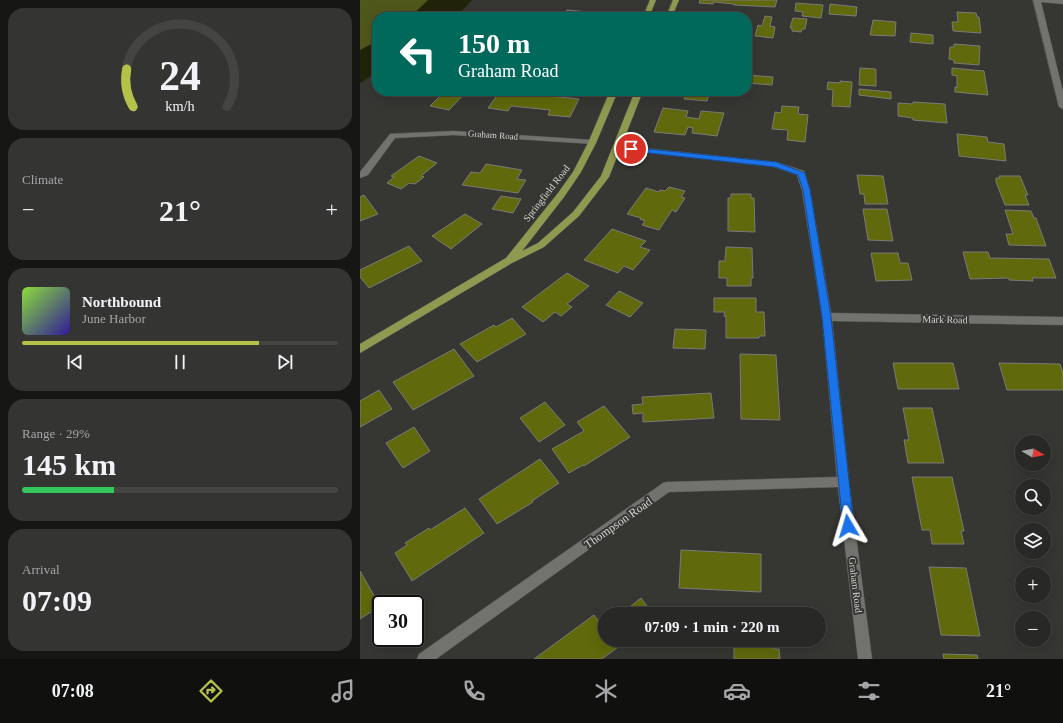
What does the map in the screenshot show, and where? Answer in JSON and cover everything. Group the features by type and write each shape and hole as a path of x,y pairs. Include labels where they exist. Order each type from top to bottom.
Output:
{"main road":[{"path":"648,12 653,0"},
{"path":"671,12 676,0"},
{"name":"Springfield Road","path":"509,261 525,238 560,196 577,172 593,142 612,96"},
{"name":"Springfield Road","path":"360,349 509,261 541,245 576,214 605,177 637,96"}],"street":[{"path":"1063,2 1036,0 1063,107"},
{"name":"Graham Road","path":"360,175 365,173 393,136 454,133 593,142"},
{"name":"Graham Road","path":"617,147 776,165 801,173 806,190 827,317 843,482 865,659"},
{"name":"Mark Road","path":"827,317 1063,321"},
{"name":"Thompson Road","path":"424,659 667,487 843,482"}],"green space":[{"path":"360,0 442,0 425,12 372,12 372,47 360,54"}],"shaded area":[{"path":"428,0 472,0 461,12 415,12"},
{"path":"372,44 372,75 360,83 360,50"}],"building":[{"path":"700,0 777,0 775,7 734,5 713,2 713,4 699,3"},
{"path":"796,3 823,5 821,18 802,16 803,12 795,11"},
{"path":"830,4 857,7 856,16 829,14"},
{"path":"567,10 589,12 566,12"},
{"path":"957,12 976,13 977,17 979,17 981,33 953,31 952,22 958,22"},
{"path":"765,16 772,17 770,26 775,27 773,38 755,36 758,25 762,26"},
{"path":"793,18 807,19 805,29 802,29 801,32 792,31 792,28 790,28"},
{"path":"873,20 896,22 895,36 870,35"},
{"path":"911,33 933,35 933,44 910,42"},
{"path":"954,44 980,46 979,65 954,63 954,60 949,59 950,47 954,47"},
{"path":"860,68 876,69 876,86 859,85"},
{"path":"952,68 984,71 988,95 955,92 955,87 957,87 957,76 952,75"},
{"path":"752,75 773,77 772,85 752,83"},
{"path":"840,81 852,82 850,107 832,106 833,90 827,89 828,82 840,83"},
{"path":"859,89 891,92 891,99 859,95"},
{"path":"440,96 462,96 449,110 430,106"},
{"path":"496,96 549,96 579,99 570,117 548,115 550,110 511,106 508,111 488,108"},
{"path":"685,96 708,96 707,101 684,99"},
{"path":"913,102 945,104 947,123 913,120 913,118 898,116 898,103 913,104"},
{"path":"782,106 799,107 798,114 808,115 805,142 787,140 788,130 772,129 775,112 781,113"},
{"path":"663,108 688,111 686,117 699,119 701,111 724,113 717,136 692,133 693,128 688,127 685,135 654,132"},
{"path":"957,134 987,137 988,142 1004,144 1006,161 959,156"},
{"path":"419,156 437,163 421,176 424,177 415,184 409,183 401,189 387,183 394,177 391,176"},
{"path":"486,164 522,170 517,179 526,180 518,193 462,185 471,172 480,173"},
{"path":"857,175 883,176 888,204 865,204 864,194 860,194"},
{"path":"999,176 1020,176 1028,195 1025,195 1029,205 1005,205 996,182 996,178 1000,178"},
{"path":"669,187 685,191 681,197 685,198 676,212 672,210 659,230 642,225 645,221 640,219 641,218 627,214 646,188 659,192 660,190 665,191"},
{"path":"731,194 751,194 751,198 754,198 755,232 728,231 728,198 731,198"},
{"path":"364,195 378,214 360,221 360,197"},
{"path":"501,196 521,199 513,213 492,209"},
{"path":"863,209 887,209 893,241 868,240"},
{"path":"1005,210 1031,211 1034,218 1036,218 1046,246 1009,245 1006,234 1013,234"},
{"path":"465,214 482,224 451,249 432,236"},
{"path":"612,229 646,241 640,247 650,250 633,270 624,266 618,273 584,260"},
{"path":"409,246 422,261 369,288 360,277 360,270"},
{"path":"726,247 752,248 753,278 751,278 751,286 727,286 727,278 719,278 719,261 725,261"},
{"path":"963,252 988,252 990,258 1049,259 1056,278 1032,278 1033,281 1009,280 1009,278 970,279"},
{"path":"871,253 898,253 900,263 908,263 912,280 876,281"},
{"path":"567,273 589,286 567,304 572,307 561,316 555,312 543,322 522,307"},
{"path":"619,291 643,303 630,317 606,305"},
{"path":"714,298 756,298 756,312 764,312 765,336 759,336 759,338 726,338 725,312 714,312"},
{"path":"512,318 526,334 477,362 460,344 494,325 496,327"},
{"path":"675,329 706,330 705,349 673,348"},
{"path":"454,349 474,376 413,410 393,382"},
{"path":"740,354 776,355 780,420 741,419"},
{"path":"893,363 953,363 959,389 898,389"},
{"path":"999,363 1060,364 1063,373 1063,390 1007,390"},
{"path":"379,390 392,409 360,427 360,401"},
{"path":"711,393 714,418 643,422 643,413 633,414 632,405 643,404 642,397"},
{"path":"545,402 565,425 539,442 520,418"},
{"path":"604,406 630,437 584,466 583,465 569,473 552,449 584,431 577,422"},
{"path":"903,408 932,408 944,463 908,463 904,440 909,440"},
{"path":"414,427 430,451 403,468 386,443"},
{"path":"540,459 559,483 532,501 533,502 497,524 479,499"},
{"path":"912,477 952,477 964,531 961,531 964,544 932,544 930,530 922,530"},
{"path":"465,508 484,533 412,581 395,553 407,545 405,543 429,528 430,530"},
{"path":"681,550 761,554 761,592 679,588"},
{"path":"929,567 966,568 980,636 941,635"},
{"path":"360,571 374,595 372,595 372,611 360,619"},
{"path":"641,598 648,607 630,607"},
{"path":"594,615 598,620 598,647 618,647 602,659 534,659"},
{"path":"734,647 774,647 774,649 779,649 780,659 734,659"},
{"path":"943,654 977,655 978,659 944,659"}],"route":[{"path":"631,149 776,165 801,173 806,190 827,317 848,526"}]}
